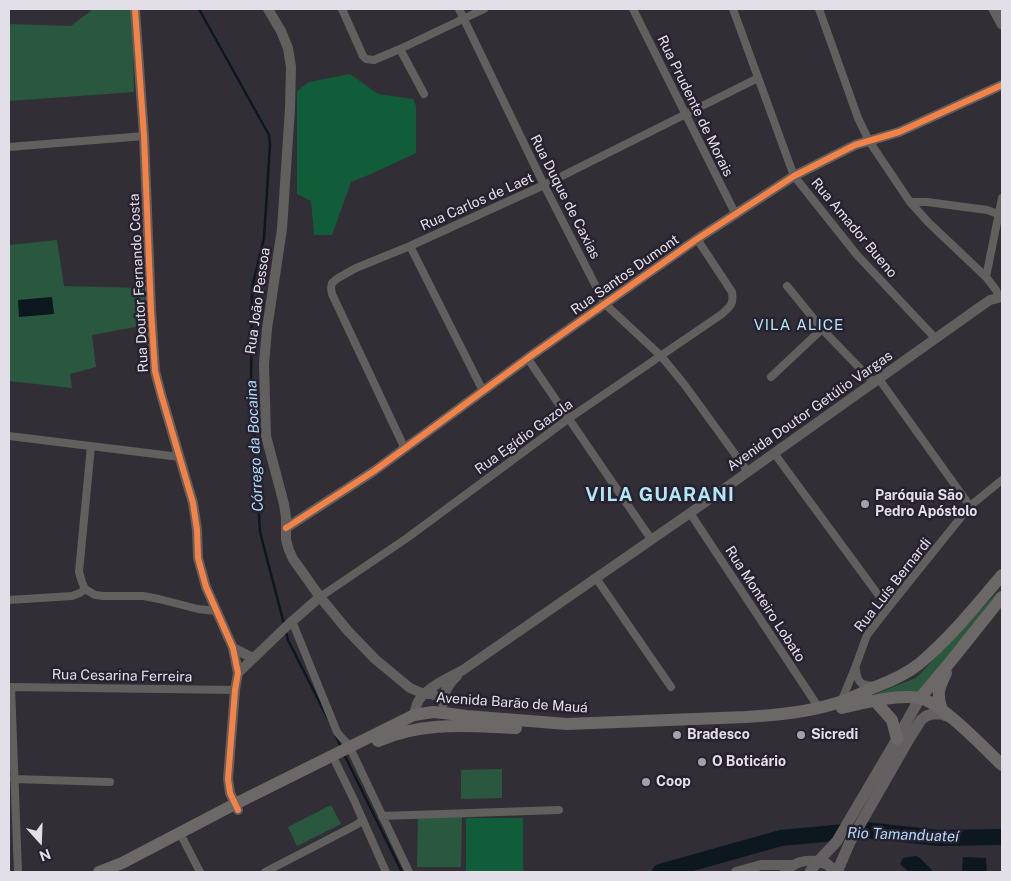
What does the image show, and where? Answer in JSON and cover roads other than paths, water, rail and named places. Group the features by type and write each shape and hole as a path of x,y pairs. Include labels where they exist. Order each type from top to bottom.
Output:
{"main road":[{"path":"994,9 1002,24"},
{"name":"Avenida Barão de Mauá","path":"99,872 122,863 335,759 414,715 444,712 466,716 566,724 746,718 819,708 841,702 905,674 931,654 946,640 1002,575"},
{"path":"817,861 827,864 836,872 850,842 857,818 920,698 1002,597"},
{"path":"946,714 938,699 938,690 951,661"},
{"name":"Avenida Barão de Mauá","path":"349,751 401,732 454,726 560,729 746,722 797,717 895,698 920,698"},
{"path":"920,698 930,702 946,714 1002,765"},
{"path":"875,701 892,720 897,739"},
{"path":"401,732 434,722 444,712"},
{"path":"810,872 817,861 837,842 857,818 921,720 932,714 946,714"},
{"name":"Avenida Barão de Mauá","path":"117,872 183,839 236,807"}],"street":[{"name":"Rua Doutor Fernando Costa","path":"135,9 144,136 155,371 193,503 198,558 206,587 233,648 238,673 228,779 230,793 236,807"},
{"name":"Rua João Pessoa","path":"268,9 281,31 288,48 291,67 282,229 267,329 264,364 266,436 284,504 286,540 293,559 320,597 375,660 410,688 443,699"},
{"path":"342,9 363,56 366,59 374,60 484,9"},
{"name":"Rua Duque de Caxias","path":"459,9 544,185 605,304 661,356 684,384 748,472"},
{"name":"Rua Prudente de Morais","path":"633,9 736,215"},
{"name":"Rua Amador Bueno","path":"733,9 794,176 857,255 936,338"},
{"path":"819,9 858,118 869,141 910,202 929,223 986,277 1001,297"},
{"path":"400,49 424,94"},
{"name":"Rua Carlos de Laet","path":"405,449 332,294 332,283 356,268 410,246 544,185 758,78"},
{"name":"Rua Santos Dumont","path":"286,528 374,471 697,239 794,176 855,145 899,132 1002,85"},
{"path":"9,147 144,136"},
{"path":"986,277 1002,198"},
{"path":"910,202 936,203 987,210 998,214"},
{"name":"Rua Egídio Gazola","path":"320,597 415,532 568,419 722,314 732,305 732,292 697,239"},
{"path":"410,246 483,391"},
{"path":"787,286 822,329 877,381 970,506"},
{"name":"Avenida Doutor Getúlio Vargas","path":"443,699 449,683 463,670 690,513 990,300 1001,297"},
{"path":"771,377 822,329"},
{"path":"528,359 651,539"},
{"path":"9,436 180,456"},
{"path":"91,446 79,572 86,589 95,595 143,596 198,609 216,611"},
{"path":"774,453 888,608"},
{"name":"Rua Luís Bernardi","path":"841,702 856,668 862,646 888,608 970,506 1002,480"},
{"name":"Rua Monteiro Lobato","path":"690,513 819,708"},
{"path":"596,578 671,687"},
{"path":"9,600 72,596 86,589"},
{"path":"238,673 280,632 320,597"},
{"path":"291,622 337,732 349,751 409,872"},
{"path":"233,648 253,658"},
{"path":"856,668 857,679 860,683 876,687"},
{"name":"Avenida Doutor Getúlio Vargas","path":"414,715 416,706 424,694 446,678 463,670"},
{"path":"10,687 12,783 18,872"},
{"name":"Rua Cesarina Ferreira","path":"10,687 235,690"},
{"path":"443,699 444,712"},
{"path":"335,759 386,872"},
{"path":"12,783 110,782"},
{"path":"382,816 559,810"},
{"path":"265,872 356,825 362,820"},
{"path":"183,839 200,872"},
{"path":"736,872 752,871 761,865 789,868 808,860 817,861"}],"waterway":[{"name":"Córrego da Bocaina","path":"199,9 269,135 264,238 252,288 251,379 260,532 284,624"},
{"name":"Córrego da Bocaina","path":"286,632 288,640 328,719"},
{"name":"Córrego da Bocaina","path":"336,736 341,747"},
{"name":"Córrego da Bocaina","path":"344,754 402,872"},
{"name":"Rio Tamanduateí","path":"660,872 781,838 866,830 938,838 1002,837"}],"place":[{"name":"Paróquia São Pedro Apóstolo","path":"865,504"},
{"name":"Bradesco","path":"677,735"},
{"name":"Sicredi","path":"801,735"},
{"name":"O Boticário","path":"702,762"},
{"name":"Coop","path":"646,782"}],"district":[{"name":"VILA ALICE","path":"799,325"},
{"name":"VILA GUARANI","path":"660,495"}]}
